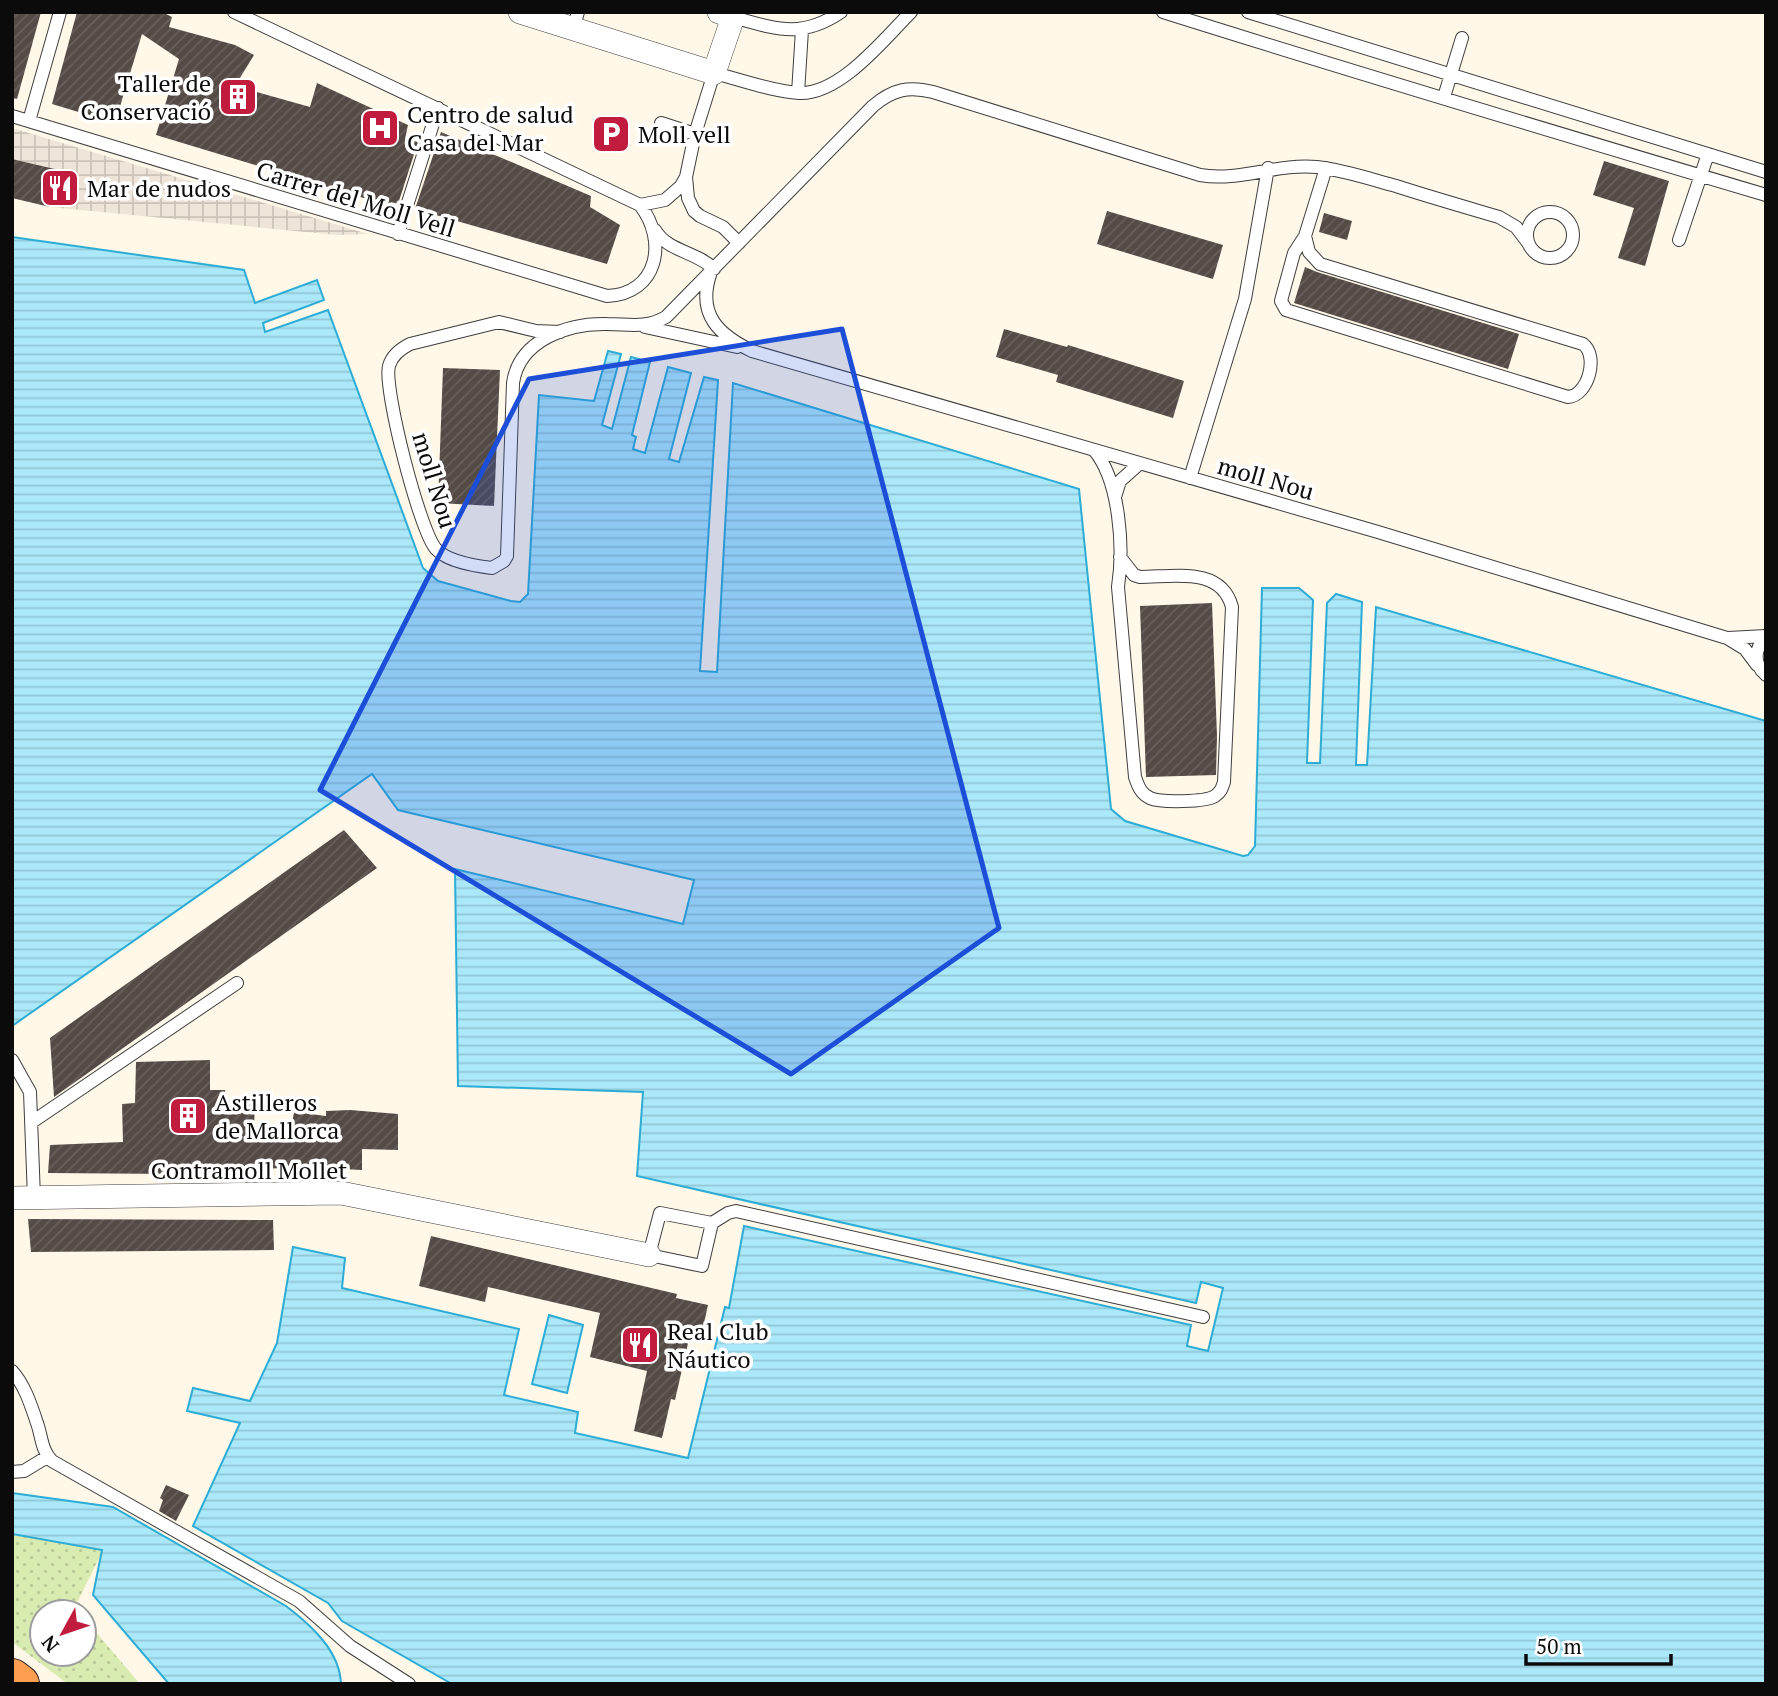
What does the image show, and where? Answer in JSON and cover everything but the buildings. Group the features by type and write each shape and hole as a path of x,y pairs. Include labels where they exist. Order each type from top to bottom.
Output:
{"highway":[{"path":"12,1678 20,1684"}],"street":[{"path":"520,12 576,21 715,73 726,14"},
{"name":"Contramoll Mollet","path":"23,1198 341,1193 649,1255"}],"lane":[{"path":"29,121 60,12"},
{"path":"234,12 640,205 665,243 700,257 714,269"},
{"path":"726,14 778,29 802,30 824,23 841,12"},
{"path":"739,243 723,227 694,211 688,198 686,177 695,134 715,73 798,93 826,88 843,77 911,12"},
{"path":"1163,12 1352,72 1444,97 1766,195"},
{"path":"1248,12 1766,172"},
{"path":"798,93 802,30"},
{"path":"1444,97 1462,38"},
{"path":"641,327 666,317 873,106 884,97 908,88 933,92 1200,174 1223,177 1295,166 1326,168 1357,175 1499,217 1516,227 1539,255 1554,258 1562,255 1572,243 1573,235 1568,221 1556,213 1531,217 1499,217"},
{"path":"398,234 438,108"},
{"name":"Carrer del Moll Vell","path":"12,116 607,296 621,296 634,289 651,269 656,245 652,225"},
{"path":"661,123 695,134"},
{"path":"1679,240 1708,155"},
{"path":"1306,236 1309,252 1320,264 1583,344 1592,355 1583,389 1568,397 1291,313 1283,306 1282,297 1294,253 1306,236 1326,168"},
{"path":"1190,478 1245,299 1268,169"},
{"path":"640,205 665,200 674,194 686,177"},
{"path":"1529,244 1528,230 1535,218 1542,214"},
{"name":"moll Nou","path":"714,269 707,286 710,316 724,336 752,351"},
{"name":"moll Nou","path":"560,332 536,331 499,322 410,344 400,349 392,358 387,375 405,464 431,541 446,556 492,568 507,556 515,374 526,352 538,342 560,332 586,325 607,324 641,327 752,351 1391,536 1727,638 1745,649 1762,670"},
{"path":"1093,450 1107,470 1115,497 1120,557 1118,587 1138,787 1150,798 1159,801 1213,797 1222,790 1224,782 1232,607 1230,598 1220,585 1202,577 1134,575 1120,557"},
{"path":"1115,497 1120,481 1139,464"},
{"path":"1727,638 1766,637"},
{"path":"1762,670 1756,651 1766,637"},
{"path":"32,1122 237,983"},
{"path":"12,1060 30,1092 32,1122 23,1198"},
{"path":"649,1255 660,1213 712,1223 727,1213 736,1211 1203,1317"},
{"name":"Contramoll Mollet","path":"649,1255 702,1266 712,1223"},
{"path":"12,1371 23,1390 47,1457 299,1601 349,1646 410,1684"},
{"path":"12,1472 24,1472 47,1457"}],"highlighted area":[{"path":"842,329 999,928 791,1074 320,790 529,379"}],"green space":[{"path":"12,1534 103,1550 79,1598 28,1598 28,1654 12,1642"},
{"path":"98,1634 140,1684 68,1684 47,1668 98,1668"}],"shaded area":[{"path":"12,128 368,234 337,235 50,207 59,170 12,159"}],"water":[{"path":"12,237 244,270 255,303 317,280 324,300 263,323 265,332 328,310 423,568 438,581 511,601 520,602 528,594 539,395 594,401 608,351 621,354 602,425 612,429 631,357 650,362 632,435 636,437 633,449 645,453 668,367 691,373 669,459 679,462 704,377 718,380 700,671 717,672 733,383 1079,489 1111,809 1125,821 1243,856 1248,855 1255,846 1262,588 1299,588 1313,600 1307,763 1320,763 1327,603 1336,594 1362,602 1356,765 1367,765 1376,607 1766,721 1766,1684 452,1684 342,1621 328,1603 193,1526 240,1423 187,1411 193,1388 250,1401 277,1343 293,1247 345,1258 342,1288 519,1329 504,1395 578,1412 575,1433 688,1458 725,1307 729,1308 744,1226 1191,1325 1187,1346 1208,1351 1223,1288 1201,1282 1196,1303 637,1176 643,1092 458,1086 455,869 683,924 694,880 398,810 372,774 12,1026"},
{"path":"549,1315 583,1325 567,1393 532,1384"},
{"path":"12,1493 113,1507 286,1606 323,1640 336,1661 341,1684 169,1684 93,1595 102,1550 12,1534"}],"place":[{"name":"Taller de Conservació","path":"238,97"},
{"name":"Centro de salud Casa del Mar","path":"380,128"},
{"name":"Moll vell","path":"611,134"},
{"name":"Mar de nudos","path":"60,188"},
{"name":"Astilleros de Mallorca","path":"188,1116"},
{"name":"Real Club Náutico","path":"640,1345"}]}
